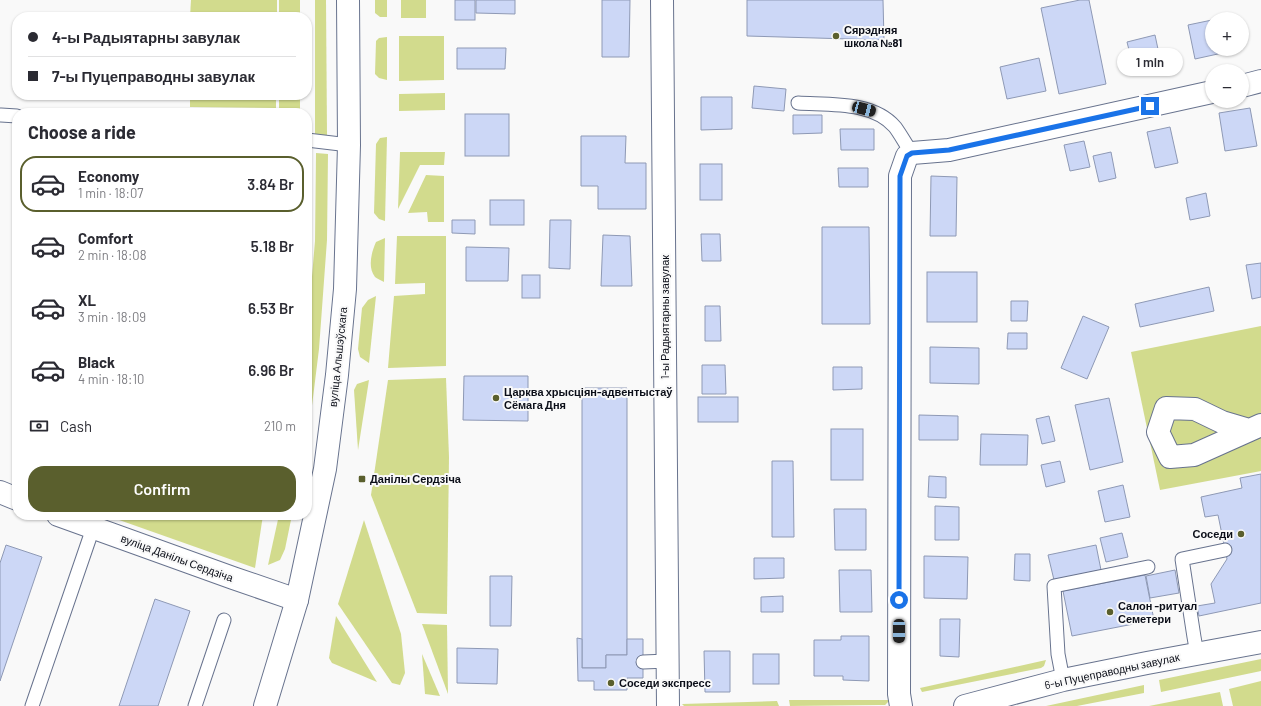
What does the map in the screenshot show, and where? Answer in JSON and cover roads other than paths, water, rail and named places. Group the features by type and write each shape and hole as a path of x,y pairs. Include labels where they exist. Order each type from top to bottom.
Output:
{"street":[{"name":"вуліца Альшэўскага","path":"266,706 297,600 325,469 337,375 345,289 350,145 348,0"},
{"name":"1-ы Радыятарны завулак","path":"662,0 668,706"},
{"path":"1249,84 1261,81"},
{"path":"901,706 899,694 900,176 907,156 912,153 949,150 1205,94"},
{"path":"0,492 12,497"},
{"name":"вуліца Данілы Сердзіча","path":"71,520 297,600"},
{"name":"6-ы Пуцеправодны завулак","path":"965,706 1063,680 1261,642"}],"lane":[{"path":"798,103 851,106 876,112 894,126 912,153"},
{"path":"1,115 12,116"},
{"path":"312,141 350,145"},
{"path":"32,706 93,528"},
{"path":"1197,654 1182,559 1225,550"},
{"path":"1063,680 1058,654 1054,586 1148,567"},
{"path":"195,706 224,620"},
{"path":"643,662 668,661"}],"place":[{"name":"Сярэдняя школа №81","path":"836,36"},
{"name":"Царква хрысціян-адвентыстаў Сёмага Дня","path":"496,398"},
{"name":"Данілы Сердзіча","path":"362,479"},
{"name":"Соседи","path":"1241,534"},
{"name":"Салон -ритуал Семетери","path":"1110,612"},
{"name":"Соседи экспресс","path":"611,683"}]}
